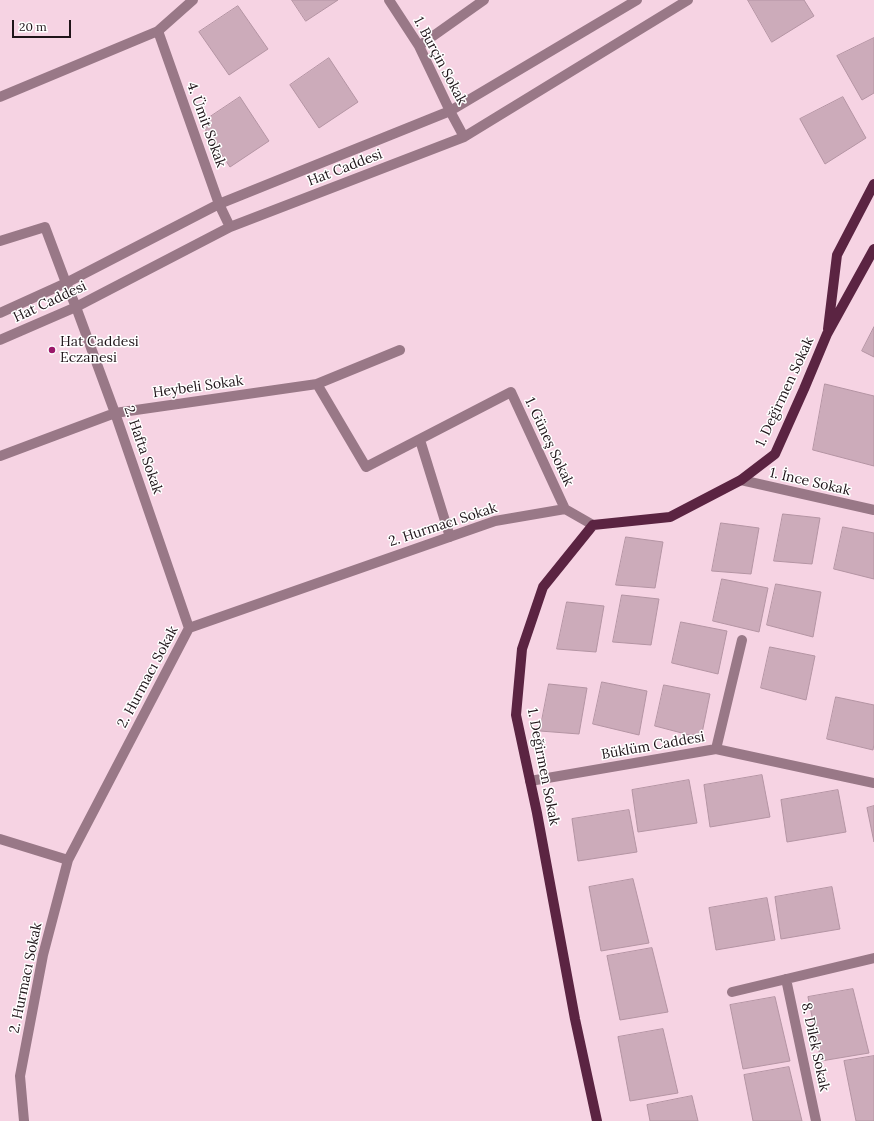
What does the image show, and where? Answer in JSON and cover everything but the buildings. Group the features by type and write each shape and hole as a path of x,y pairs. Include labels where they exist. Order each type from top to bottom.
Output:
{"main road":[{"name":"1. Değirmen Sokak","path":"827,334 837,255 874,184"},
{"name":"1. Değirmen Sokak","path":"597,1121 575,1019 537,813 516,715 522,649 543,587 593,525 670,517 741,480 775,454 827,334 874,249"}],"street":[{"path":"0,98 158,32 193,0"},
{"name":"1. Burçin Sokak","path":"388,0 419,46 464,137"},
{"path":"419,46 484,0"},
{"name":"Hat Caddesi","path":"0,313 66,284 219,204 450,111 637,0"},
{"name":"Hat Caddesi","path":"0,340 76,307 230,227 464,137 688,0"},
{"name":"4. Ümit Sokak","path":"158,32 219,204 230,227"},
{"name":"2. Hafta Sokak","path":"0,241 45,227 116,413 189,628"},
{"name":"Heybeli Sokak","path":"0,456 116,413 317,384 400,350"},
{"name":"1. Güneş Sokak","path":"317,384 366,467 511,392 565,509"},
{"path":"420,440 450,537"},
{"name":"1. İnce Sokak","path":"741,480 874,510"},
{"path":"565,509 593,525"},
{"name":"2. Hurmacı Sokak","path":"24,1121 20,1076 43,955 68,860 189,628 495,521 565,509"},
{"path":"716,749 742,640"},
{"name":"Büklüm Caddesi","path":"530,781 716,749 874,783"},
{"path":"0,839 68,860"},
{"path":"732,992 874,958"},
{"name":"8. Dilek Sokak","path":"786,979 816,1121"}],"place":[{"name":"Hat Caddesi Eczanesi","path":"52,350"}]}
